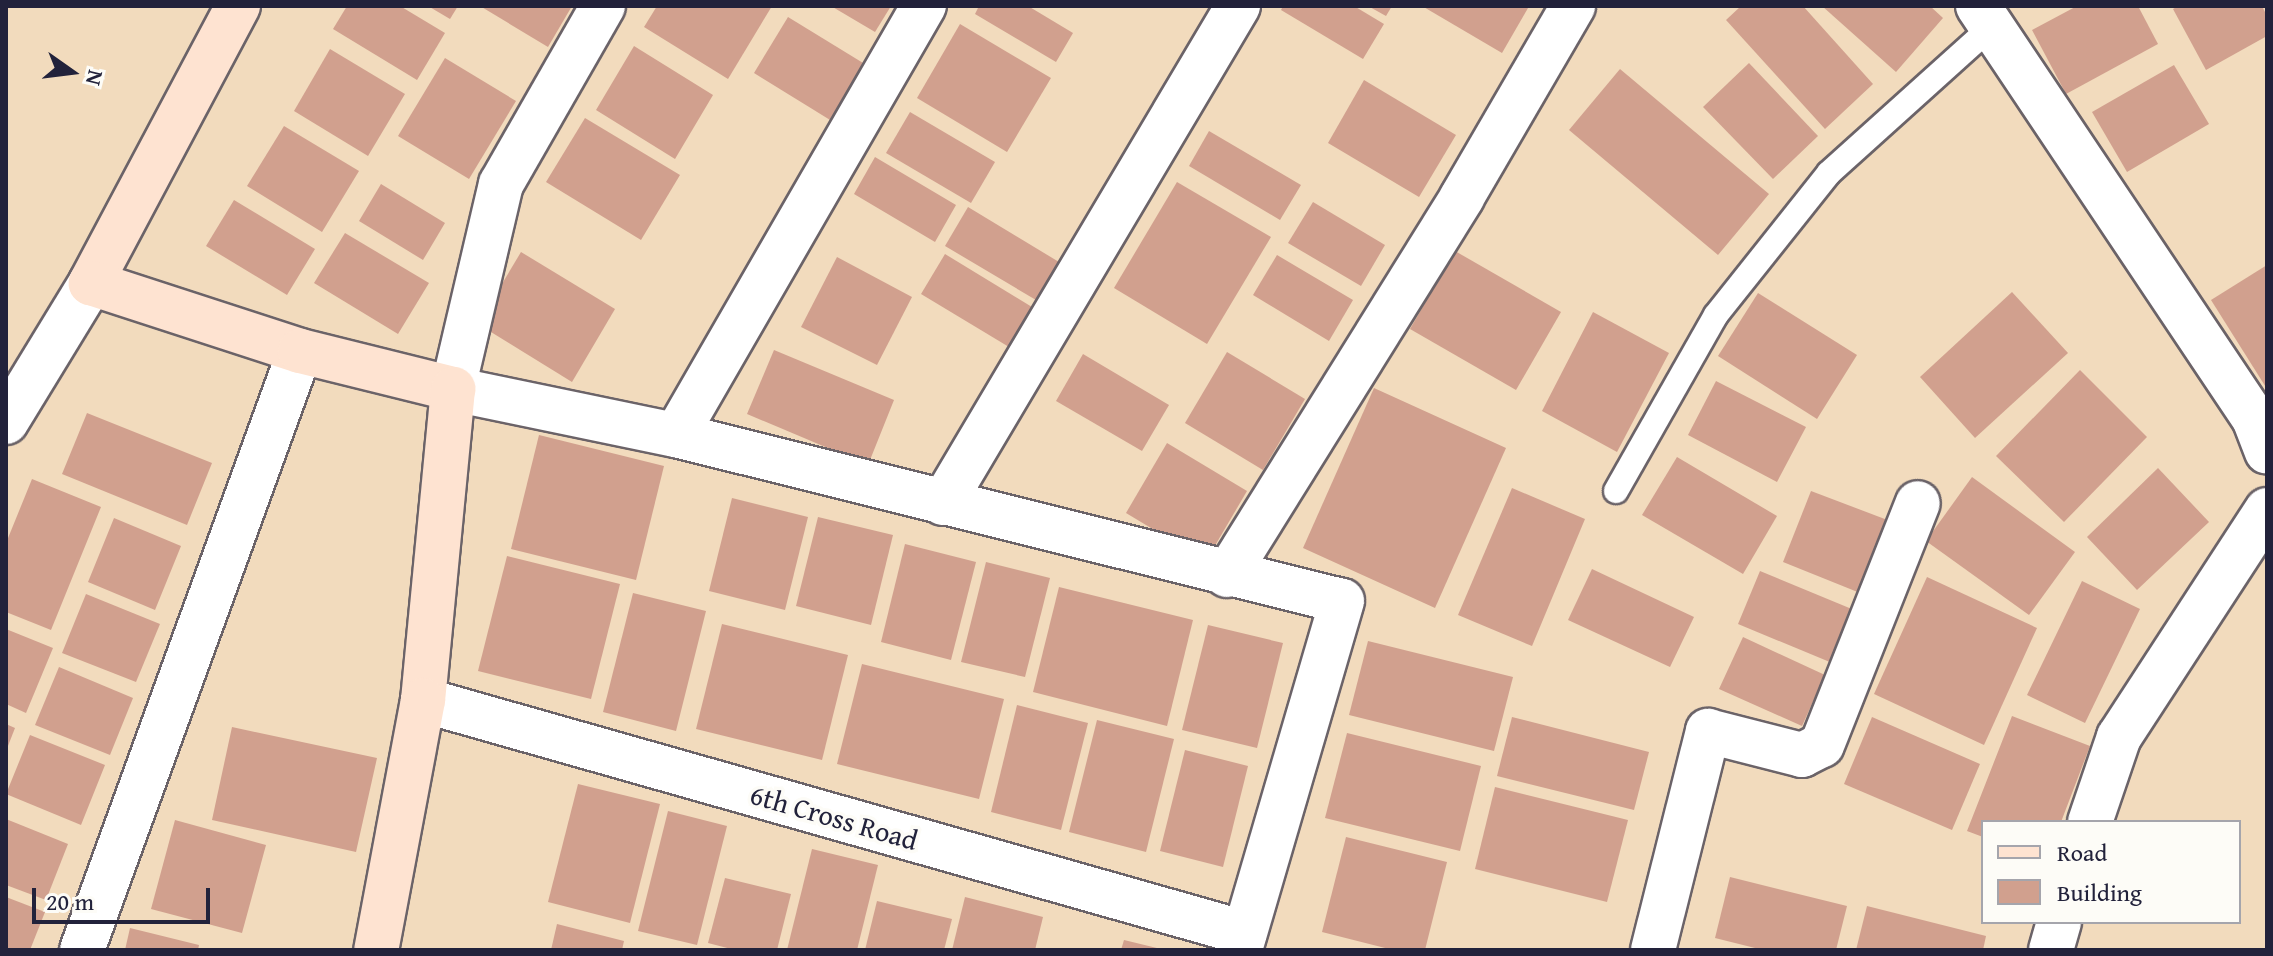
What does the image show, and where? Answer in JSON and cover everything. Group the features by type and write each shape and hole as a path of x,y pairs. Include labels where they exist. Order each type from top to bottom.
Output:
{"street":[{"path":"6,422 91,283 238,6"},
{"path":"376,950 423,700 453,389 501,184 603,6"},
{"path":"676,435 924,6"},
{"path":"943,503 1238,6"},
{"path":"1227,575 1462,197 1573,6"},
{"path":"1985,16 2254,418 2267,452"},
{"path":"91,283 300,351 453,389 676,435 1227,575 1342,601 1243,942"},
{"path":"82,950 300,351"},
{"path":"1653,950 1708,731 1802,755 1822,745 1918,503"},
{"path":"2091,820 2119,737 2267,510"},
{"name":"6th Cross Road","path":"423,700 1243,942"},
{"path":"2051,950 2058,924"}],"lane":[{"path":"1616,491 1716,315 1829,173 1985,16"}],"building":[{"path":"347,6 400,6 445,33 417,80 333,29"},
{"path":"428,6 458,6 450,19"},
{"path":"480,6 572,6 548,47"},
{"path":"657,6 772,6 728,79 644,27"},
{"path":"831,6 891,6 875,32"},
{"path":"979,6 1028,6 1073,33 1056,62 975,14"},
{"path":"1283,6 1354,6 1384,24 1363,59 1281,10"},
{"path":"1368,6 1392,6 1386,16"},
{"path":"1422,6 1525,6 1528,8 1502,53"},
{"path":"1741,6 1803,6 1873,84 1825,129 1726,20"},
{"path":"1822,6 1930,6 1943,18 1896,72"},
{"path":"2077,6 2138,6 2158,44 2066,94 2032,30"},
{"path":"2178,6 2262,6 2267,16 2267,36 2206,70 2173,9"},
{"path":"788,17 868,66 835,123 754,73"},
{"path":"960,24 1051,78 1007,152 917,98"},
{"path":"634,46 713,95 675,159 596,110"},
{"path":"330,49 405,94 368,156 294,111"},
{"path":"445,58 516,101 469,179 398,136"},
{"path":"1749,63 1818,136 1773,179 1703,107"},
{"path":"2174,65 2209,124 2127,172 2092,112"},
{"path":"1620,69 1769,194 1718,255 1569,130"},
{"path":"1364,80 1456,135 1419,197 1328,143"},
{"path":"910,112 995,162 971,203 886,153"},
{"path":"585,118 680,175 641,240 546,182"},
{"path":"284,126 359,171 322,232 247,186"},
{"path":"1209,131 1301,185 1280,220 1189,166"},
{"path":"875,157 956,205 935,242 854,194"},
{"path":"1177,182 1271,237 1207,344 1114,288"},
{"path":"381,184 445,223 423,260 359,221"},
{"path":"234,200 315,249 287,295 206,246"},
{"path":"1313,202 1385,245 1361,286 1288,243"},
{"path":"968,207 1059,262 1036,300 945,246"},
{"path":"345,233 429,283 398,334 314,283"},
{"path":"1455,251 1561,312 1516,390 1410,329"},
{"path":"521,252 615,309 572,382 478,324"},
{"path":"945,254 1032,307 1009,347 921,294"},
{"path":"1277,255 1353,300 1329,341 1253,295"},
{"path":"837,257 912,297 877,365 801,327"},
{"path":"2267,265 2267,389 2211,300"},
{"path":"2012,292 2068,353 1975,438 1920,377"},
{"path":"1758,293 1857,355 1817,419 1718,356"},
{"path":"1593,312 1669,353 1617,452 1542,411"},
{"path":"774,350 894,400 868,465 747,414"},
{"path":"1227,352 1305,399 1263,470 1185,423"},
{"path":"1083,354 1169,405 1142,451 1056,401"},
{"path":"2080,370 2147,437 2064,522 1996,456"},
{"path":"1716,381 1806,427 1777,482 1688,435"},
{"path":"1374,388 1506,448 1435,608 1303,548"},
{"path":"87,413 212,463 187,525 62,474"},
{"path":"539,435 664,466 636,580 511,549"},
{"path":"1167,443 1247,491 1206,561 1126,513"},
{"path":"1677,457 1777,516 1743,574 1642,515"},
{"path":"2158,468 2209,522 2137,590 2087,537"},
{"path":"1972,477 2075,552 2029,615 1926,541"},
{"path":"32,479 101,507 51,630 6,612 6,543"},
{"path":"1512,488 1585,519 1532,646 1458,615"},
{"path":"1811,491 1898,524 1870,597 1783,562"},
{"path":"732,498 808,517 785,610 709,591"},
{"path":"818,517 893,535 871,625 796,606"},
{"path":"114,518 181,546 155,610 88,582"},
{"path":"905,544 976,562 951,660 881,642"},
{"path":"507,556 620,584 591,699 478,671"},
{"path":"986,562 1050,578 1025,677 961,662"},
{"path":"1592,569 1694,617 1670,667 1568,620"},
{"path":"1760,571 1859,612 1837,665 1738,624"},
{"path":"1927,577 2037,628 1984,745 1874,694"},
{"path":"2082,581 2140,609 2085,723 2027,695"},
{"path":"1059,587 1193,620 1167,726 1033,692"},
{"path":"633,593 706,611 676,731 603,712"},
{"path":"86,594 160,624 136,682 62,653"},
{"path":"722,624 848,655 822,760 696,729"},
{"path":"1208,625 1283,643 1257,748 1182,730"},
{"path":"6,629 53,648 26,713 6,704"},
{"path":"1743,637 1825,675 1802,726 1719,689"},
{"path":"1368,641 1513,677 1494,751 1349,715"},
{"path":"862,664 1004,699 979,799 837,764"},
{"path":"59,667 133,698 110,755 35,725"},
{"path":"1017,705 1088,723 1061,830 991,812"},
{"path":"2012,716 2090,746 2062,820 1981,820 1981,836 1967,831"},
{"path":"1512,717 1649,752 1634,810 1497,776"},
{"path":"1872,717 1980,764 1952,830 1844,784"},
{"path":"1097,720 1174,739 1146,852 1069,832"},
{"path":"6,724 15,728 6,751"},
{"path":"232,727 377,758 356,852 212,820"},
{"path":"1347,733 1481,766 1460,851 1325,818"},
{"path":"30,735 105,765 81,825 6,794"},
{"path":"1185,750 1248,766 1223,867 1160,851"},
{"path":"578,784 660,804 630,923 548,902"},
{"path":"1495,787 1628,820 1607,902 1475,869"},
{"path":"668,811 727,826 697,945 638,931"},
{"path":"6,819 68,844 46,900 6,885"},
{"path":"175,820 266,845 242,933 151,909"},
{"path":"1346,837 1447,862 1425,950 1393,950 1322,932"},
{"path":"812,849 878,865 857,950 787,950"},
{"path":"1730,877 1847,906 1836,950 1763,950 1715,938"},
{"path":"725,878 791,894 777,950 735,950 708,943"},
{"path":"6,897 45,912 30,950 6,950"},
{"path":"965,897 1043,917 1035,950 952,950"},
{"path":"877,901 952,919 944,950 865,950"},
{"path":"1867,906 1986,936 1983,950 1856,950"},
{"path":"557,924 624,941 622,950 551,950"},
{"path":"130,928 199,945 198,950 125,950"},
{"path":"1124,940 1161,949 1161,950 1121,950"}]}
